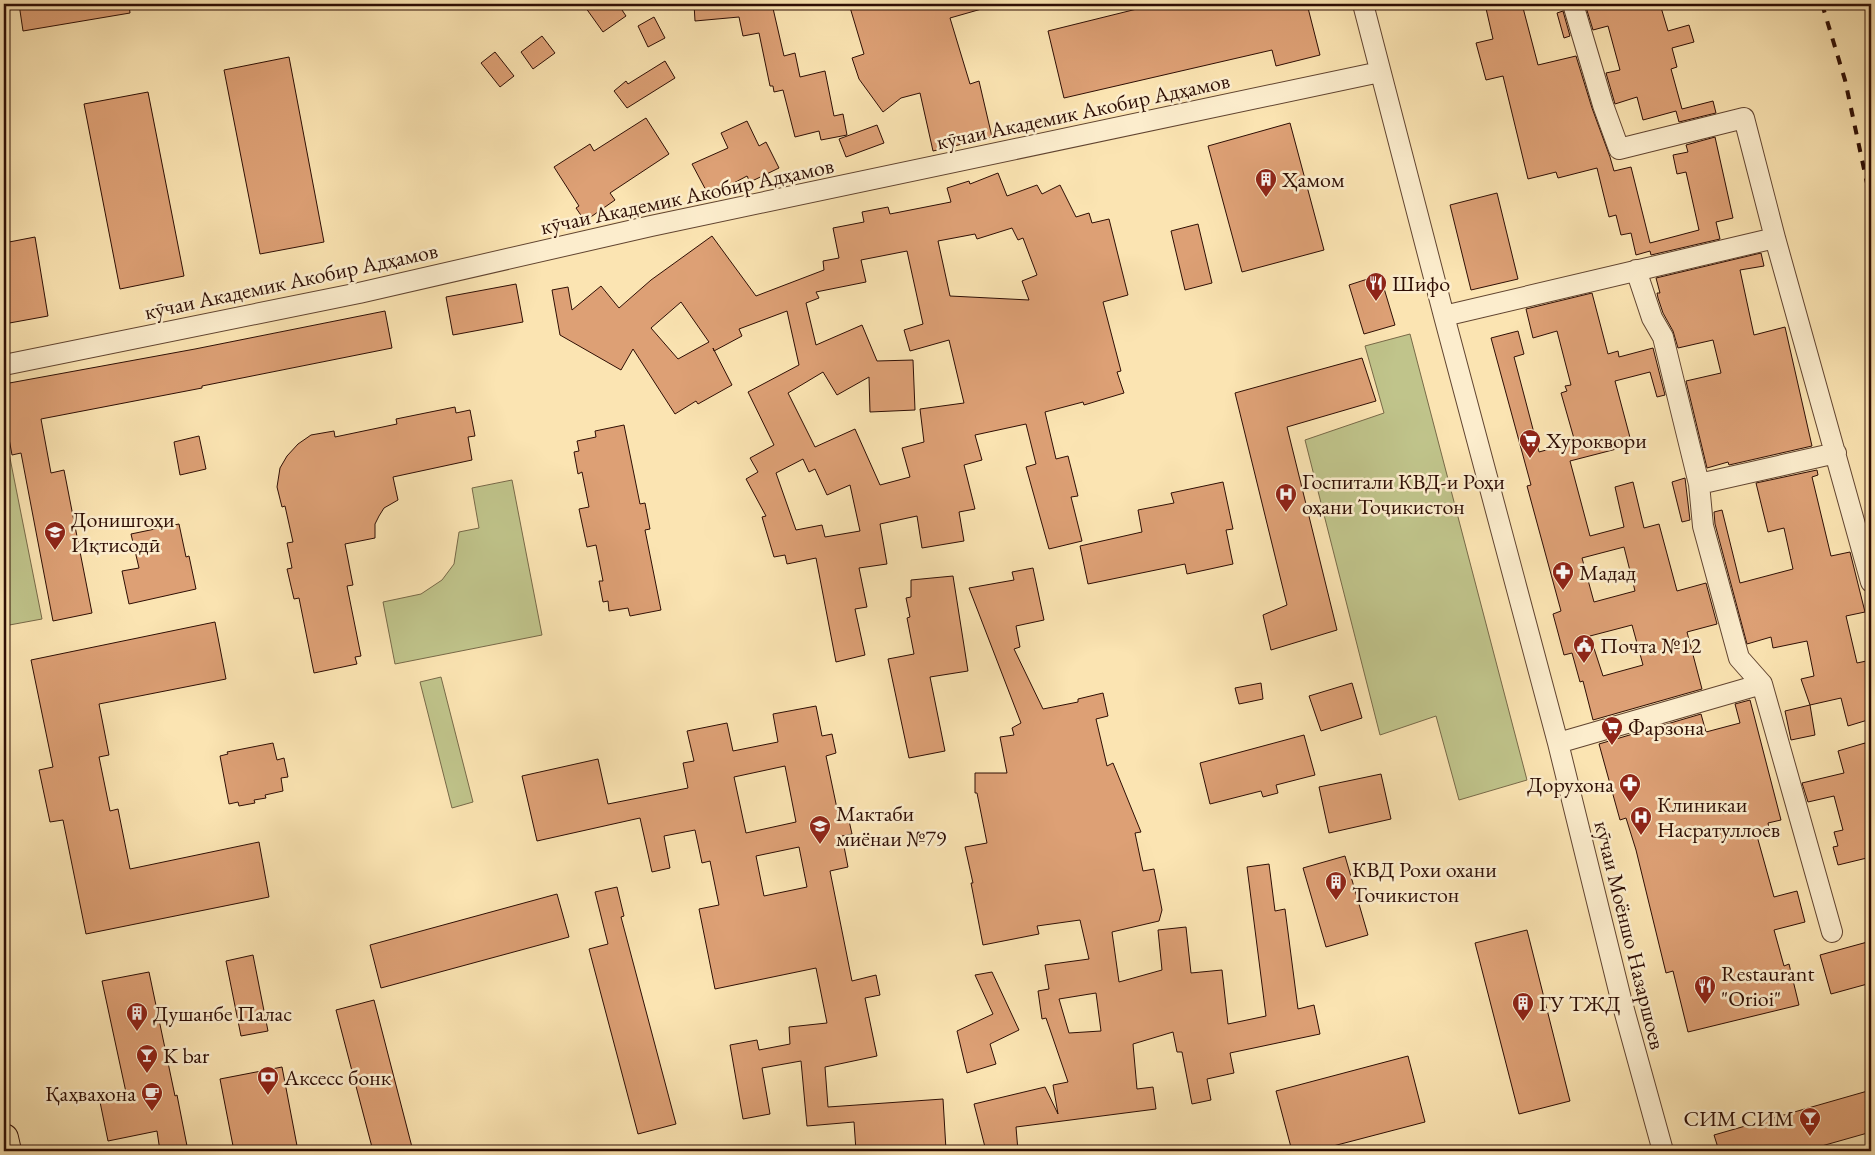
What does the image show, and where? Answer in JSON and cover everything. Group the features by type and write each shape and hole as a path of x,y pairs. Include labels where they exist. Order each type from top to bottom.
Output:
{"highway":[{"path":"4,1138 7,1151"}],"street":[{"name":"кӯчаи Моёншо Назаршоев","path":"1362,4 1558,743 1621,999 1663,1151"},
{"path":"1573,4 1603,105 1619,148 1744,118 1775,238 1871,582"},
{"name":"кӯчаи Академик Акобир Адҳамов","path":"4,365 359,293 651,226 1380,72"},
{"path":"1444,316 1775,238"},
{"path":"1636,270 1652,318 1663,337 1699,484 1703,526 1739,658 1762,684 1832,932"},
{"path":"1699,484 1836,453"},
{"path":"1558,743 1762,684"}],"green space":[{"path":"1410,334 1527,780 1459,800 1436,716 1380,735 1305,440 1384,413 1365,346"},
{"path":"4,428 42,619 4,626"},
{"path":"512,480 542,635 395,664 383,602 421,594 442,580 454,564 459,532 479,528 472,488"},
{"path":"441,677 473,802 452,808 420,682"}],"building":[{"path":"19,4 129,4 130,13 23,31"},
{"path":"583,4 618,4 626,16 603,32"},
{"path":"694,4 772,4 784,56 795,53 800,77 825,71 834,116 843,114 847,135 821,140 819,131 795,137 783,90 774,92 773,86 770,86 759,33 743,36 739,17 695,21"},
{"path":"849,4 984,4 985,8 950,18 970,84 979,81 992,137 933,151 920,93 901,98 883,112 859,79 852,58 864,54"},
{"path":"1157,4 1307,4 1320,55 1276,66 1272,50 1064,98 1048,31"},
{"path":"1485,4 1522,4 1538,65 1576,56 1614,171 1631,167 1650,243 1699,230 1686,172 1677,174 1673,155 1688,152 1686,145 1715,137 1733,218 1716,222 1720,239 1651,255 1650,251 1636,255 1631,233 1621,235 1616,215 1609,217 1597,168 1558,178 1556,172 1528,179 1503,76 1486,80 1476,43 1493,39"},
{"path":"1585,4 1660,4 1668,31 1689,25 1694,42 1672,48 1677,67 1671,69 1682,109 1713,101 1716,113 1679,122 1676,111 1643,120 1637,97 1615,104 1606,73 1620,70 1608,26 1593,30"},
{"path":"1563,11 1570,36 1564,38 1557,13"},
{"path":"654,17 665,38 648,47 638,26"},
{"path":"542,36 555,53 533,69 521,52"},
{"path":"495,52 514,76 500,87 481,63"},
{"path":"289,57 324,242 260,254 224,70"},
{"path":"665,61 675,78 627,108 614,91 626,81 628,84"},
{"path":"148,92 184,276 120,289 84,104"},
{"path":"646,118 669,154 610,193 615,200 585,221 576,208 579,206 554,167 590,144 594,151"},
{"path":"747,121 759,146 766,142 779,168 750,182 747,176 709,196 692,164 728,148 721,133"},
{"name":"Ҳамом","path":"1290,123 1324,250 1242,272 1208,146"},
{"path":"877,125 884,143 846,157 839,139"},
{"path":"998,173 1007,196 1037,185 1042,194 1060,185 1076,217 1089,213 1092,223 1109,219 1128,295 1103,302 1121,371 1117,372 1124,393 1084,405 1083,402 1045,412 1056,459 1068,456 1078,496 1071,497 1082,541 1049,549 1026,467 1036,464 1026,424 975,435 982,460 964,465 975,509 959,512 964,541 922,548 917,516 880,524 887,564 859,568 867,607 855,609 865,655 836,662 816,558 787,564 785,555 774,557 762,517 766,516 746,479 758,472 750,458 774,445 748,392 799,365 787,311 739,329 742,336 714,351 732,385 698,404 696,401 675,414 633,349 621,370 560,335 552,290 568,287 572,310 601,286 619,308 651,280 712,236 756,296 824,270 823,261 839,258 833,228 864,222 862,212 888,207 890,214 951,202 947,188 969,181 970,184","holes":["1012,228 1018,240 1023,238 1037,275 1022,281 1029,300 950,296 938,241 975,234 977,239","907,251 923,324 904,330 910,351 949,340 964,403 920,409 924,442 902,448 910,477 880,485 855,429 815,447 788,393 823,372 837,395 869,377 870,412 915,410 913,360 877,361 862,325 816,345 806,303 819,298 816,292 866,282 861,260","681,302 709,342 678,359 651,328","803,459 809,472 815,469 827,495 850,485 860,531 825,537 822,525 796,530 776,473"]},
{"path":"1497,193 1518,279 1471,290 1450,205"},
{"path":"1198,224 1212,283 1185,290 1171,231"},
{"path":"35,237 48,316 4,324 4,243"},
{"path":"1761,253 1764,266 1740,270 1754,335 1785,327 1812,446 1729,465 1728,462 1707,468 1686,381 1721,373 1713,340 1678,348 1673,331 1663,313 1658,298 1657,293 1660,293 1656,278"},
{"path":"1380,275 1395,325 1364,334 1349,285"},
{"path":"516,284 523,322 453,335 446,297"},
{"path":"1592,293 1608,354 1618,351 1619,357 1653,348 1665,395 1657,397 1650,372 1615,381 1632,445 1570,461 1590,536 1624,527 1615,487 1633,482 1644,528 1659,524 1677,591 1706,583 1717,624 1687,632 1702,689 1593,720 1583,681 1580,682 1572,653 1564,655 1553,614 1561,611 1527,486 1531,485 1491,338 1518,331 1524,354 1514,357 1539,452 1575,442 1561,393 1567,391 1565,386 1571,385 1557,331 1533,338 1526,309","holes":["1624,547 1635,591 1594,602 1582,558","1632,625 1643,665 1603,676 1590,636"]},
{"path":"385,311 392,348 202,386 202,388 41,419 51,473 64,470 92,613 53,621 21,453 12,455 4,411 4,384 195,349"},
{"name":"Госпитали КВД-и Роҳи оҳани Тоҷикистон","path":"1362,358 1376,401 1287,427 1337,630 1271,650 1263,615 1287,605 1235,393"},
{"path":"455,407 456,413 470,410 475,436 468,437 472,460 393,477 398,500 384,508 379,516 375,524 375,538 345,544 353,585 347,586 361,656 355,657 357,664 314,673 299,598 294,599 287,569 292,568 287,543 293,542 285,506 282,507 277,487 280,468 287,456 298,444 311,435 334,431 335,437 397,424 396,419"},
{"path":"624,425 640,504 645,503 650,529 645,530 661,610 630,616 628,608 609,611 608,601 603,602 599,581 603,581 596,545 587,547 579,509 589,507 582,472 578,474 574,452 579,451 577,441 596,437 595,431"},
{"path":"199,436 206,469 180,475 174,442"},
{"path":"1817,470 1818,475 1812,477 1831,556 1850,552 1865,612 1846,616 1857,663 1871,660 1871,719 1848,726 1841,698 1810,705 1801,679 1814,676 1807,641 1773,648 1771,637 1747,644 1715,524 1714,512 1722,510 1740,583 1793,569 1784,528 1768,532 1756,483"},
{"path":"1685,478 1690,520 1682,522 1672,482"},
{"path":"1223,482 1233,529 1226,530 1233,564 1187,574 1185,564 1088,584 1080,546 1142,532 1138,510 1174,503 1171,493"},
{"path":"179,524 186,557 189,556 196,589 129,604 122,571 139,568 131,534"},
{"path":"1033,568 1044,620 1016,626 1020,647 1014,649 1043,709 1078,702 1078,699 1103,693 1108,716 1096,719 1107,766 1113,763 1141,832 1135,833 1143,871 1154,869 1162,910 1159,921 1112,932 1119,982 1162,970 1158,930 1186,927 1191,973 1222,970 1228,1024 1266,1016 1247,867 1269,864 1275,911 1285,909 1298,1009 1314,1005 1320,1034 1230,1053 1234,1073 1207,1079 1211,1100 1192,1104 1182,1052 1177,1052 1173,1032 1133,1044 1137,1089 1153,1087 1156,1109 1016,1127 1018,1151 986,1151 974,1104 1045,1087 1058,1114 1053,1085 1068,1082 1046,1018 1042,1019 1038,991 1049,989 1045,965 1089,959 1080,920 1037,926 1039,934 983,945 965,847 987,843 977,793 975,793 975,773 1007,773 1000,737 1014,735 1012,728 1021,723 969,588 1014,580 1012,572","holes":["1096,993 1101,1031 1069,1033 1059,999"]},
{"path":"953,576 968,671 930,677 945,751 909,758 888,659 914,654 907,618 910,617 906,598 911,597 911,580"},
{"path":"215,622 226,679 99,704 109,755 99,757 110,811 118,809 130,869 259,842 269,897 86,934 63,820 50,822 39,770 53,767 31,660"},
{"path":"1261,683 1263,699 1239,704 1235,688"},
{"path":"1352,683 1362,718 1321,731 1309,696"},
{"path":"1750,700 1781,820 1768,823 1770,833 1757,836 1774,897 1797,891 1805,922 1774,930 1784,966 1789,964 1799,1005 1688,1032 1673,971 1666,973 1636,850 1626,818 1620,820 1599,744 1701,714 1706,732 1740,723 1735,704"},
{"path":"1810,705 1815,735 1791,740 1785,711"},
{"path":"816,706 822,736 832,734 836,753 826,756 839,818 848,816 852,834 842,836 848,867 830,871 852,981 876,975 880,995 865,998 877,1056 825,1067 828,1107 943,1099 946,1150 856,1151 854,1122 807,1126 801,1061 762,1068 770,1114 743,1119 730,1045 757,1040 759,1050 790,1044 789,1027 827,1023 816,968 715,989 699,909 719,905 710,861 702,863 695,830 664,836 670,868 652,872 640,818 537,841 522,776 598,759 608,804 688,788 683,763 694,761 687,731 727,723 733,751 778,742 773,714","holes":["785,766 796,822 746,833 734,777","799,847 807,887 764,896 756,856"]},
{"path":"1304,735 1315,775 1276,785 1278,793 1263,797 1261,791 1210,804 1200,763"},
{"path":"273,743 277,760 284,758 288,777 281,778 283,791 265,795 266,798 254,800 255,803 239,806 238,802 229,804 220,756 228,754 227,752"},
{"path":"1865,743 1871,763 1871,857 1838,865 1833,847 1838,846 1834,832 1843,830 1834,796 1808,802 1802,783 1844,773 1838,751"},
{"path":"1381,774 1391,819 1329,833 1319,787"},
{"name":"КВД Рохи охани Точикистон","path":"1345,856 1368,935 1326,947 1303,868"},
{"path":"617,887 624,916 621,917 676,1124 638,1134 589,949 608,944 595,892"},
{"path":"557,894 569,937 381,988 370,945"},
{"name":"ГУ ТЖД","path":"1527,930 1570,1101 1519,1114 1475,943"},
{"path":"1871,941 1871,983 1831,994 1820,955"},
{"path":"253,955 268,1031 241,1036 226,961"},
{"path":"149,972 188,1151 160,1151 157,1131 108,1141 100,1102 127,1097 102,981"},
{"path":"992,972 1019,1030 990,1044 996,1064 967,1073 957,1031 993,1014 975,975"},
{"path":"374,1000 413,1151 373,1151 336,1010"},
{"path":"1408,1056 1425,1122 1314,1151 1292,1151 1276,1091"},
{"path":"282,1067 298,1151 234,1151 220,1079"},
{"path":"1871,1090 1871,1132 1804,1151 1719,1151 1714,1135"}],"railway":[{"path":"1822,4 1845,80 1871,202"}],"place":[{"name":"Ҳамом","path":"1266,198"},
{"name":"Шифо","path":"1376,302"},
{"name":"Хуроквори","path":"1530,459"},
{"name":"Госпитали КВД-и Роҳи оҳани Тоҷикистон","path":"1286,513"},
{"name":"Донишгоҳи Иқтисодӣ","path":"55,551"},
{"name":"Мадад","path":"1563,591"},
{"name":"Почта №12","path":"1584,664"},
{"name":"Фарзона","path":"1612,746"},
{"name":"Дорухона","path":"1630,803"},
{"name":"Клиникаи Насратуллоев","path":"1641,836"},
{"name":"Мактаби миёнаи №79","path":"820,845"},
{"name":"КВД Рохи охани Точикистон","path":"1336,901"},
{"name":"Restaurant \"Orioi\"","path":"1705,1005"},
{"name":"ГУ ТЖД","path":"1523,1022"},
{"name":"Душанбе Палас","path":"137,1032"},
{"name":"K bar","path":"147,1074"},
{"name":"Аксесс бонк","path":"268,1096"},
{"name":"Қаҳвахона","path":"152,1112"},
{"name":"СИМ СИМ","path":"1810,1137"}]}
